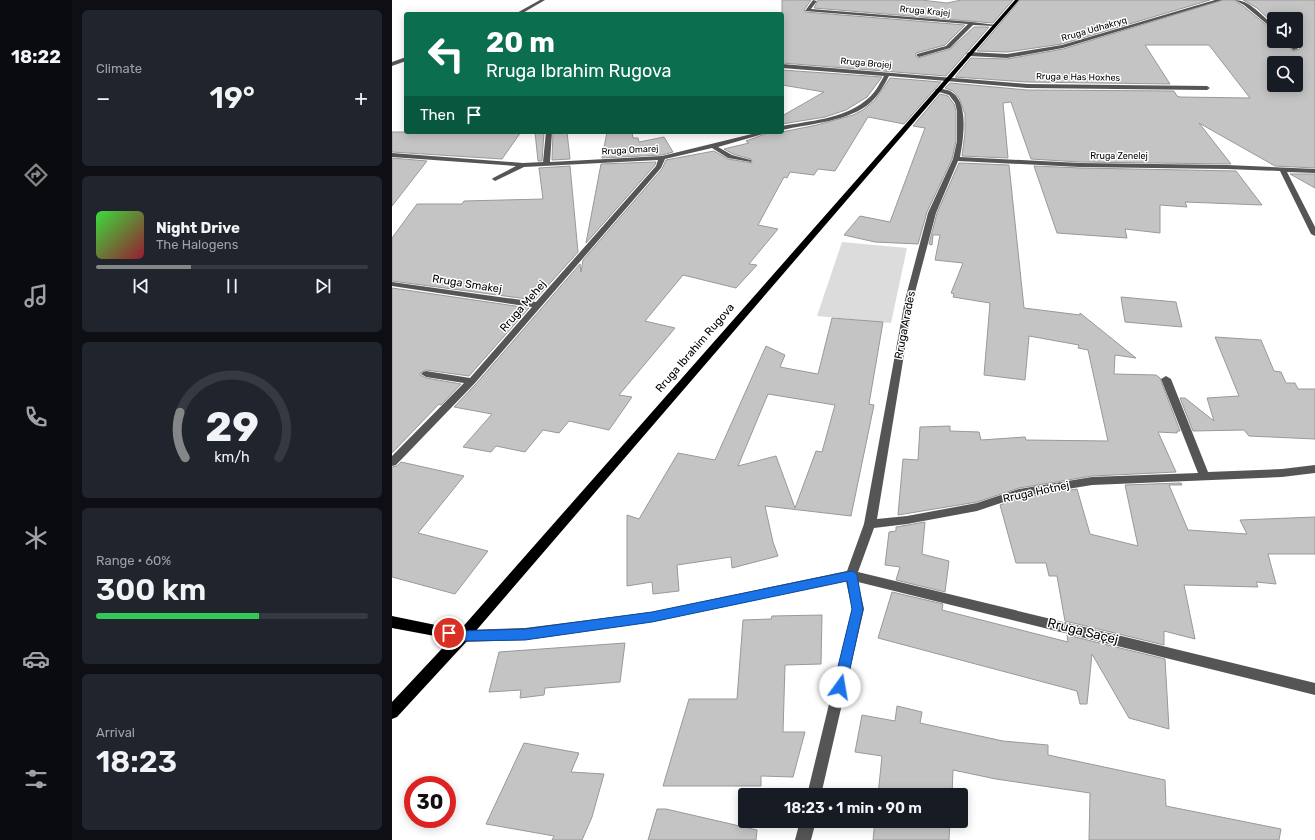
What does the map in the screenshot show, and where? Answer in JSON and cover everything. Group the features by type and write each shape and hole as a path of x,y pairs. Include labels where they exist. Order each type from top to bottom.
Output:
{"main road":[{"name":"Rruga Ibrahim Rugova","path":"392,712 463,636 1017,0"},
{"path":"392,622 463,636"}],"street":[{"path":"521,12 543,0"},
{"path":"1208,0 1218,1"},
{"path":"1237,0 1246,4 1267,23"},
{"name":"Rruga Krajej","path":"815,1 807,10 994,25"},
{"name":"Rruga Udhakryq","path":"969,54 1007,56 1063,46 1218,1"},
{"path":"919,54 948,47 972,23"},
{"path":"392,64 404,60"},
{"name":"Rruga Brojej","path":"784,66 948,79"},
{"path":"784,128 834,116 860,108 878,91 888,74"},
{"name":"Rruga e Has Hoxhes","path":"948,79 1027,86 1207,88"},
{"name":"Rruga Arades","path":"851,575 870,524 909,300 932,213 956,160 960,141 959,107 956,98 951,94 938,90"},
{"path":"546,164 549,134"},
{"name":"Rruga Omarej","path":"392,155 523,165 662,158 759,134"},
{"path":"714,146 727,156 749,161"},
{"name":"Rruga Mehej","path":"392,462 472,381 659,167 662,158"},
{"name":"Rruga Zenelej","path":"956,160 1080,165 1282,169 1315,172"},
{"path":"495,179 523,165"},
{"path":"1282,169 1315,234"},
{"name":"Rruga Smakej","path":"392,284 539,305"},
{"path":"426,374 472,381"},
{"path":"1166,379 1205,477"},
{"name":"Rruga Hotnej","path":"870,524 907,520 977,507 1019,493 1092,481 1282,473 1315,469"},
{"path":"463,636 525,634 652,617 851,575 858,609 816,788"},
{"name":"Rruga Saçej","path":"851,575 1315,689"},
{"path":"803,840 806,828"}],"shaded area":[{"path":"842,242 907,248 891,323 817,316"}],"building":[{"path":"782,0 811,0 804,10 805,12 965,25 945,45 916,53 918,58 950,49 974,27 989,27 946,76 784,63 784,12 782,12"},
{"path":"818,0 921,0 947,3 961,0 1013,0 993,23 814,8"},
{"path":"1020,0 1210,0 1062,44 1007,52 977,51"},
{"path":"1223,0 1234,0 1267,25 1267,48 1290,48 1293,51 1303,48 1303,12 1267,12 1267,17 1257,8 1243,0 1315,0 1315,168 1275,166 1199,123 1231,164 1080,162 1031,159 1011,102 1003,103 1008,158 962,156 965,133 965,114 959,98 953,91 945,88 950,83 1027,90 1174,91 1177,96 1180,97 1250,98 1209,45 1145,45 1170,84 1027,82 955,77 971,58 1007,59 1063,49"},
{"path":"784,70 882,77 867,97 846,110 825,117 784,124 784,115 824,92 784,85"},
{"path":"890,78 941,82 904,124 868,117 835,171 818,169 814,175 790,172 787,178 784,177 758,225 778,229 749,264 757,265 736,288 683,275 645,321 675,328 619,395 632,397 609,430 569,421 559,433 543,430 525,452 496,446 491,452 463,447 492,414 454,407 476,384 580,264 581,272 583,260 662,169 666,160 714,151 728,159 752,163 751,159 733,154 724,149 749,143 746,141 765,134 784,134 784,132 817,125 853,115 863,110 875,100"},
{"path":"940,94 948,96 954,104 956,111 956,141 952,159 927,212 918,244 875,242 844,235 860,216 890,222 925,128 913,126"},
{"path":"392,132 404,132 404,134 520,134 502,159 392,152"},
{"path":"535,134 544,134 542,161 538,161"},
{"path":"553,134 567,134 570,159 552,160"},
{"path":"607,134 632,134 633,138 638,138 639,142 664,137 673,152 662,155 602,158"},
{"path":"392,158 427,161 392,206"},
{"path":"656,162 655,165 586,243 601,164"},
{"path":"959,163 1009,165 1024,308 1080,315 1080,313 1136,358 1115,355 1114,374 1156,375 1160,378 1180,431 1177,431 1177,433 1158,432 1176,472 1092,476 1019,488 977,502 898,515 903,459 918,460 920,427 950,426 950,431 979,432 981,440 1025,437 1026,440 1108,441 1088,350 1078,348 1079,345 1029,336 1025,380 984,375 990,303 953,297 954,294 951,293 963,263 935,260 940,235 933,235 932,245 929,244 937,213"},
{"path":"570,166 578,252 535,300 392,281 392,238 417,204 462,204 464,201 543,199 539,168"},
{"path":"1034,166 1236,171 1262,205 1185,202 1187,207 1160,205 1160,233 1125,229 1127,238 1057,233"},
{"path":"1290,174 1315,174 1315,188"},
{"path":"392,288 529,308 469,376 426,370 420,373 420,375 426,378 461,384 441,405 439,404 392,453"},
{"path":"1121,297 1176,302 1182,327 1125,322"},
{"path":"832,318 883,322 869,404 874,405 851,516 765,506 773,542 778,556 732,568 731,557 677,565 679,591 653,594 652,582 627,586 627,515 639,519 678,453 715,460 766,346 785,355 780,367 818,374","holes":["768,394 835,405 822,452 816,451 795,508 776,456 738,466"]},
{"path":"1215,337 1261,340 1274,371 1281,372 1286,383 1295,383 1298,389 1315,389 1315,439 1249,436 1244,430 1193,431 1180,398 1185,398 1214,421 1207,398 1239,396"},
{"path":"401,462 464,476 418,533 488,551 455,594 392,577 392,467 397,466"},
{"path":"1181,483 1182,485 1169,485 1188,530 1247,534 1240,520 1315,517 1315,554 1268,554 1276,584 1256,582 1258,587 1184,585 1195,639 1164,631 1164,645 1065,621 1057,576 1049,576 1046,563 1016,563 1000,505 1019,498 1077,489 1090,534 1138,546 1125,485"},
{"path":"925,522 922,554 949,561 945,592 896,580 900,567 885,565 889,532 896,531 896,527"},
{"path":"892,592 943,604 942,610 1068,642 1067,635 1165,659 1169,729 1129,718 1092,654 1087,704 1080,704 1077,691 878,638"},
{"path":"822,615 821,664 785,665 783,732 805,732 793,777 761,776 761,786 663,786 689,699 737,699 743,620 771,619 772,616"},
{"path":"625,643 620,682 545,688 544,695 520,698 521,690 489,692 499,652"},
{"path":"897,706 922,712 920,723 1003,741 1048,745 1048,755 1165,780 1166,806 1281,829 1279,840 1089,840 1090,793 996,779 953,770 952,788 879,788 882,756 855,752 862,715 895,721"},
{"path":"524,743 579,753 571,772 604,774 592,817 582,840 552,840 554,836 486,824"},
{"path":"657,809 666,809 738,826 738,828 757,830 756,840 648,840"},
{"path":"874,828 950,828 949,840 873,840"}],"route":[{"path":"449,633 463,636 525,634 652,617 851,575 858,609 840,687"}]}
